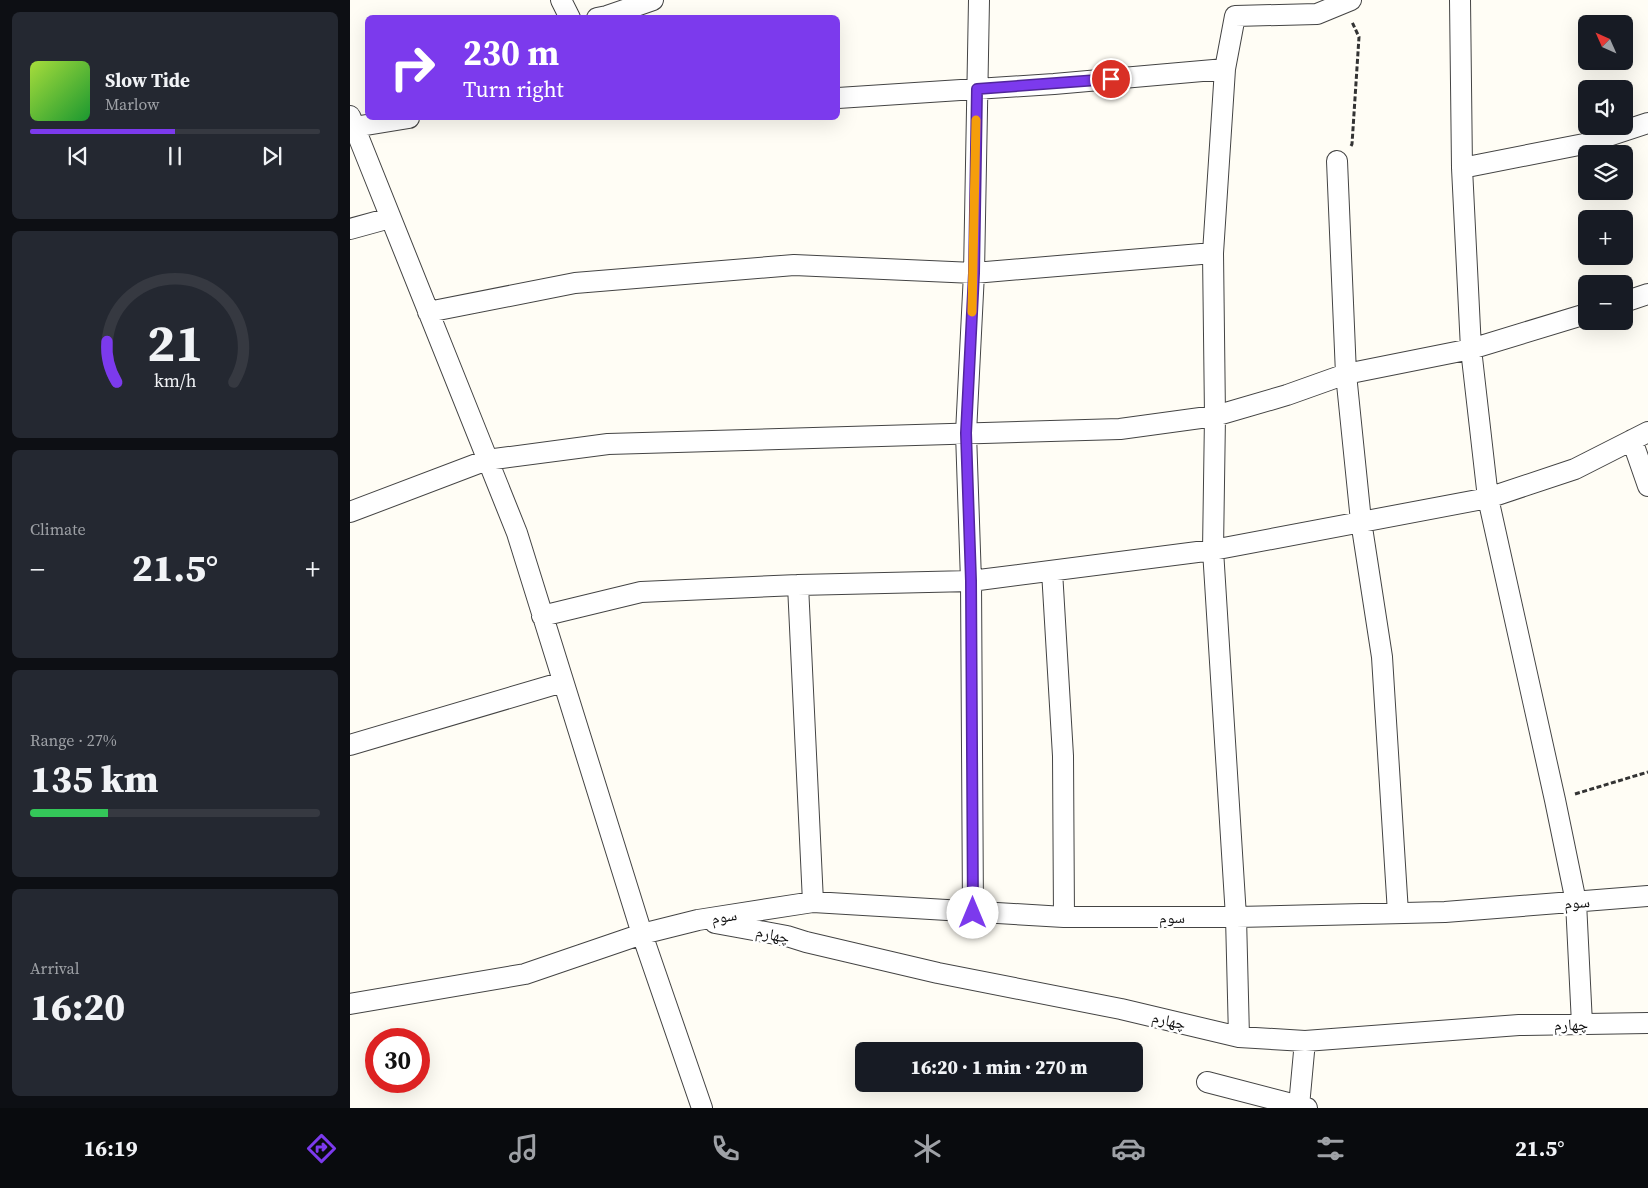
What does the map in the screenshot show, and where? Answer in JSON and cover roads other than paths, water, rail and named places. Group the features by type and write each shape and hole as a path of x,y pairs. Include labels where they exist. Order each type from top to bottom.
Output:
{"street":[{"path":"561,0 568,15"},
{"path":"610,15 653,0"},
{"path":"973,913 971,581 966,433 974,273 979,0"},
{"path":"1460,0 1462,168 1471,349 1488,498 1556,800 1576,902 1582,1024"},
{"path":"1239,1037 1236,916 1214,550 1216,416 1213,253 1225,69 1236,8 1317,14 1347,2"},
{"path":"840,98 1054,84 1225,69"},
{"path":"380,120 352,122 517,533 642,934 702,1108"},
{"path":"1462,168 1584,144 1648,123"},
{"path":"1337,161 1346,374 1361,521 1382,657 1398,913"},
{"path":"350,230 390,218"},
{"path":"428,312 575,283 794,265 974,273 1213,253"},
{"path":"1633,299 1648,294"},
{"path":"350,512 487,460 608,444 1120,428 1216,416 1287,395 1346,374 1471,349 1578,316"},
{"path":"542,616 641,592 798,585 971,581 1214,550 1488,498 1575,469 1640,436 1648,486"},
{"path":"1052,571 1063,756 1064,918"},
{"path":"798,585 813,902"},
{"path":"350,744 563,682"},
{"name":"سوم","path":"350,1004 525,974 642,934 698,920 813,902 1064,918 1445,912 1648,896"},
{"name":"چهارم","path":"698,920 787,936 938,973 1121,1009 1239,1037 1305,1041 1519,1025 1648,1023"},
{"path":"1207,1082 1303,1107 1305,1041"}]}
